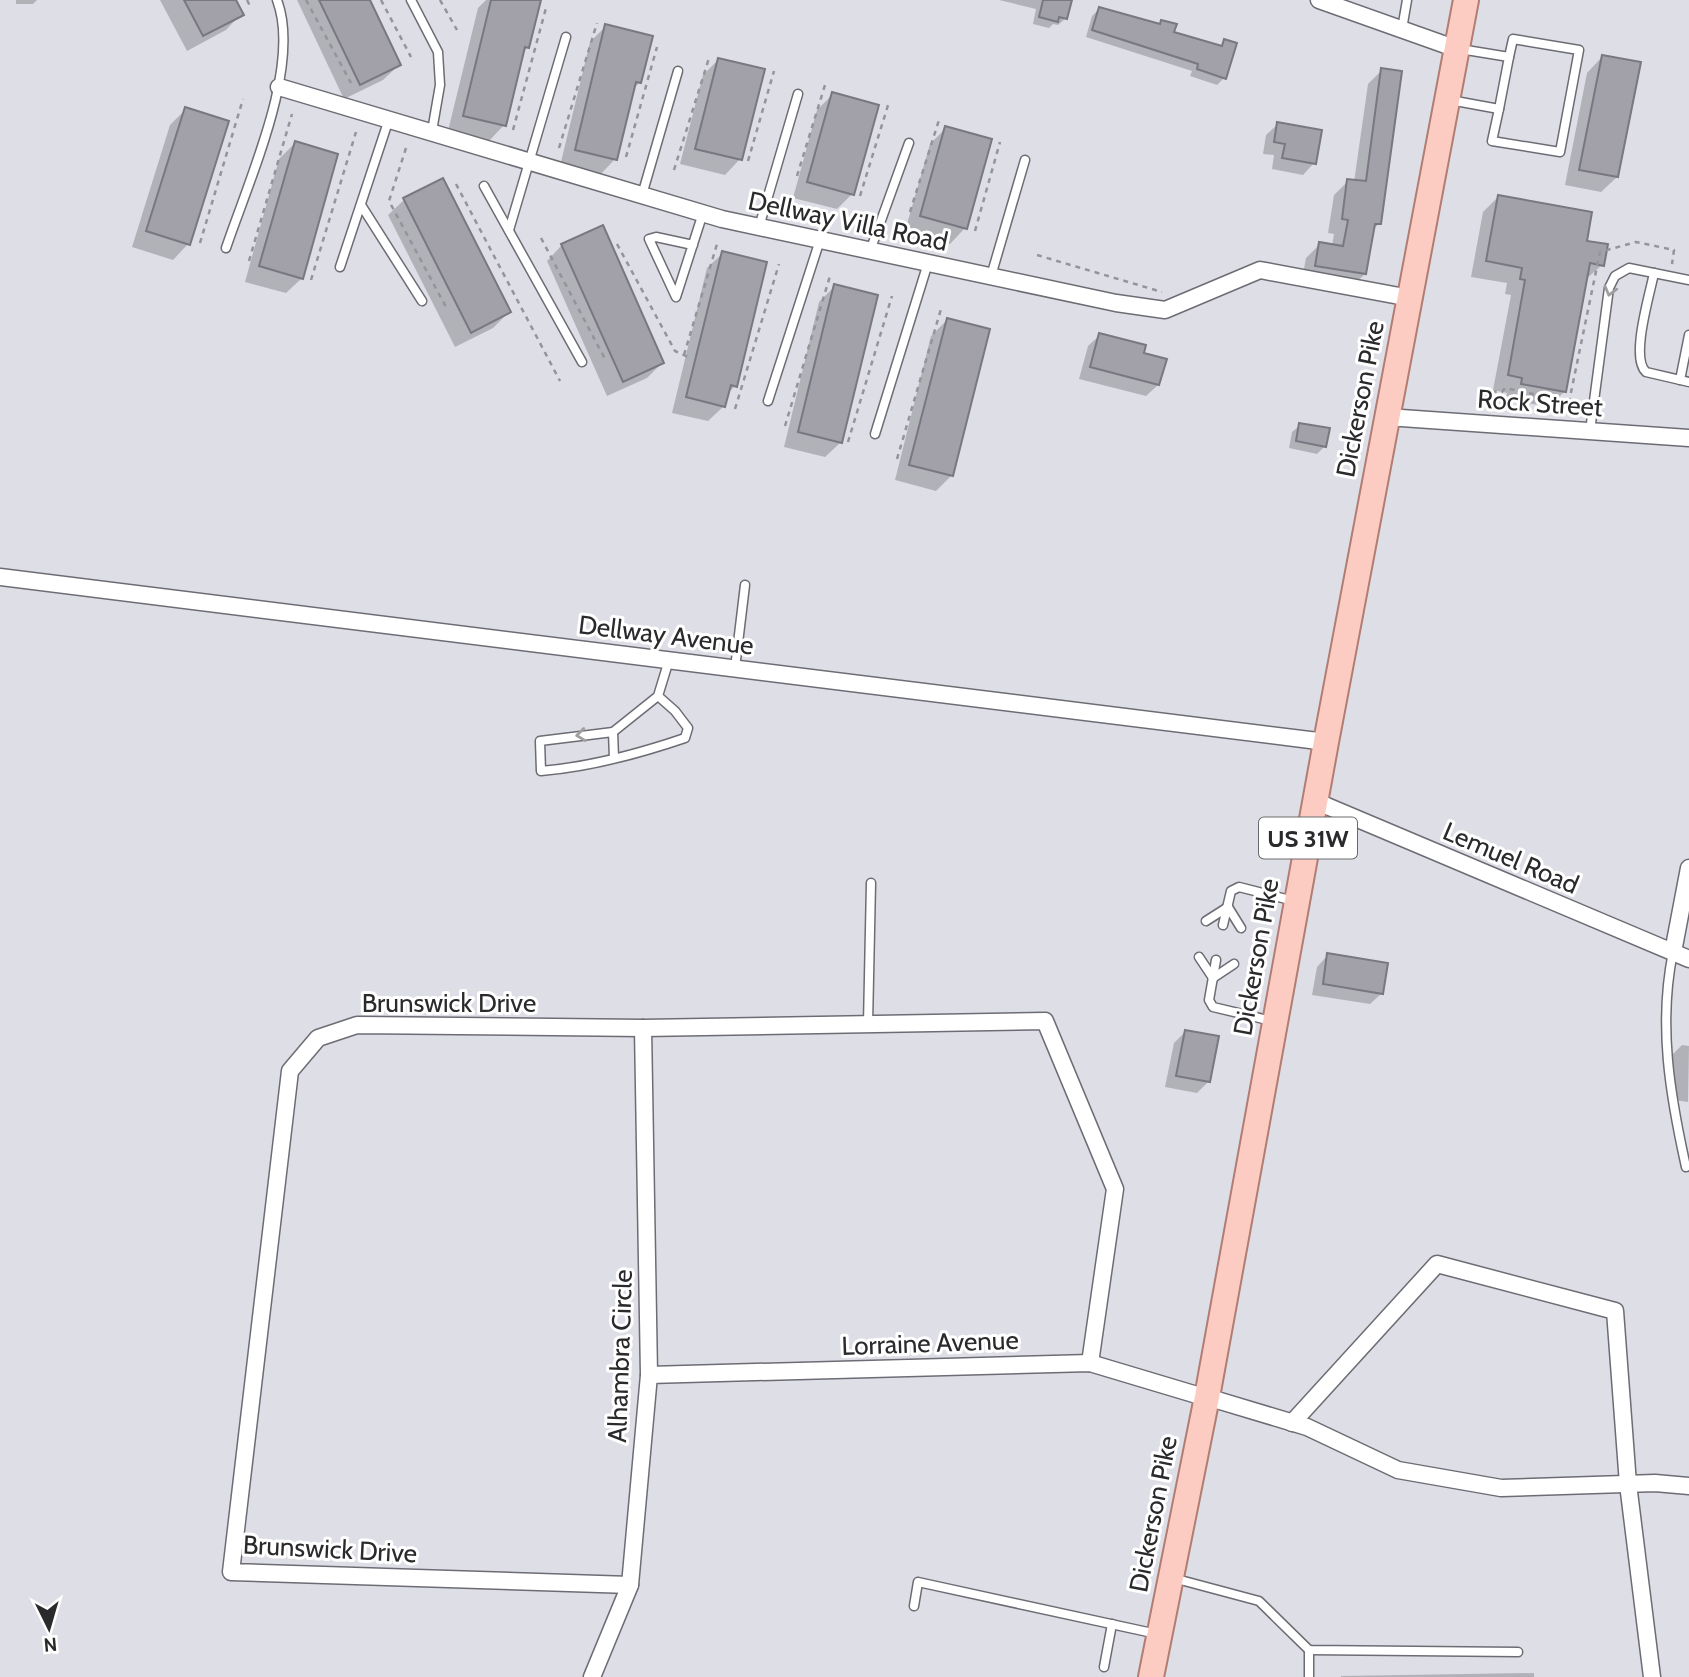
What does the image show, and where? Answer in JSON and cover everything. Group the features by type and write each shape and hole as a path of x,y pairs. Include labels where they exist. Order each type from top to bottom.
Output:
{"main road":[{"name":"Dickerson Pike","path":"1151,1677 1207,1398 1325,742 1466,0"}],"street":[{"path":"1319,0 1340,4 1457,49"},
{"name":"Dellway Villa Road","path":"279,87 703,213 870,251 1165,310 1260,270 1410,298"},
{"name":"Rock Street","path":"1387,417 1689,438"},
{"name":"Dellway Avenue","path":"0,577 1325,742"},
{"name":"Lemuel Road","path":"1315,802 1689,959"},
{"path":"1673,952 1689,868"},
{"name":"Brunswick Drive","path":"630,1585 231,1572 290,1071 318,1038 357,1024 643,1028 1045,1021 1115,1189 1090,1363"},
{"name":"Alhambra Circle","path":"592,1677 630,1585 649,1375 643,1028"},
{"path":"1292,1423 1437,1264 1615,1311 1629,1484 1652,1677"},
{"name":"Lorraine Avenue","path":"649,1375 1090,1363 1292,1423 1398,1471 1501,1488 1629,1484 1689,1486"}],"lane":[{"path":"226,248 279,87 285,52 283,16 277,0"},
{"path":"411,0 438,52 440,85 432,131"},
{"path":"1402,29 1407,0"},
{"path":"509,230 531,163 566,37"},
{"path":"1513,39 1579,50 1560,152 1492,141 1509,57 1513,39"},
{"path":"1457,49 1509,57"},
{"path":"642,195 678,71"},
{"path":"759,227 799,93"},
{"path":"1447,100 1499,109"},
{"path":"340,267 389,118"},
{"path":"870,251 909,143"},
{"path":"991,276 1026,160"},
{"path":"484,186 582,362"},
{"path":"360,205 422,301"},
{"path":"693,245 656,237 649,239 676,296 693,245 703,213"},
{"path":"768,401 820,240"},
{"path":"875,434 928,263"},
{"path":"1590,431 1609,288 1615,276 1629,268 1689,280"},
{"path":"1654,273 1639,361 1646,372 1685,381 1689,335"},
{"path":"736,668 745,585"},
{"path":"658,696 675,710 688,729 685,737 614,758 571,768 541,771 540,740 613,732 658,696 670,660"},
{"path":"613,732 614,758"},
{"path":"868,1024 871,883"},
{"path":"1223,926 1231,891 1239,887 1297,901"},
{"path":"1206,921 1228,907"},
{"path":"1228,907 1241,928"},
{"path":"1673,952 1665,998 1665,1037 1672,1104 1686,1167"},
{"path":"1199,957 1213,978"},
{"path":"1216,960 1209,1000 1213,1007 1275,1022"},
{"path":"1213,978 1234,964"},
{"path":"1171,1577 1259,1601 1309,1650 1518,1652"},
{"path":"914,1606 918,1582 1160,1635"},
{"path":"1104,1668 1112,1624"},
{"path":"1309,1650 1309,1677"}],"path":[{"path":"247,0 251,8"},
{"path":"306,0 351,83"},
{"path":"381,0 411,57"},
{"path":"440,0 457,30"},
{"path":"513,130 546,8"},
{"path":"559,148 597,23"},
{"path":"626,157 657,47"},
{"path":"674,170 709,58"},
{"path":"748,161 774,71"},
{"path":"797,176 825,85"},
{"path":"200,243 243,99"},
{"path":"860,197 889,102"},
{"path":"249,261 292,114"},
{"path":"910,212 939,120"},
{"path":"311,280 356,132"},
{"path":"975,231 1000,142"},
{"path":"406,148 389,201 446,307"},
{"path":"456,184 560,381"},
{"path":"541,238 605,359"},
{"path":"1483,411 1487,391 1502,392 1505,388 1569,402 1600,252 1636,242 1674,250 1672,264 1680,266"},
{"path":"617,244 675,351 686,356 717,244"},
{"path":"1037,255 1166,292"},
{"path":"735,409 779,264"},
{"path":"785,426 830,276"},
{"path":"848,442 892,296"},
{"path":"897,459 941,309"}],"building":[{"path":"184,0 236,0 244,15 203,36"},
{"path":"319,0 370,0 401,65 360,85"},
{"path":"491,0 541,0 529,48 525,47 506,126 463,116"},
{"path":"1043,0 1072,0 1067,19 1059,17 1058,22 1039,17"},
{"path":"1099,7 1160,24 1161,20 1177,24 1174,32 1222,46 1224,39 1237,43 1226,79 1197,69 1198,64 1092,30"},
{"path":"605,24 653,36 641,83 636,82 617,160 575,150"},
{"path":"1602,55 1641,62 1618,177 1579,170"},
{"path":"718,58 765,69 742,160 695,149"},
{"path":"1381,68 1402,71 1381,224 1375,224 1366,274 1315,266 1319,242 1343,246 1348,220 1342,219 1347,179 1366,181"},
{"path":"832,92 879,105 854,195 807,182"},
{"path":"185,107 229,121 190,245 146,231"},
{"path":"1277,122 1322,130 1316,164 1282,158 1285,144 1274,142"},
{"path":"945,126 992,139 967,229 920,216"},
{"path":"295,141 338,154 303,279 259,266"},
{"path":"443,178 511,312 471,333 403,198"},
{"path":"1498,195 1592,212 1587,241 1608,244 1604,266 1590,263 1566,392 1521,384 1522,378 1508,375 1525,280 1520,279 1522,268 1486,261"},
{"path":"603,225 664,363 623,382 561,244"},
{"path":"722,251 767,262 737,387 731,385 725,407 686,397"},
{"path":"834,284 878,295 842,443 798,432"},
{"path":"947,318 990,329 953,476 909,465"},
{"path":"1099,333 1146,345 1144,353 1167,359 1159,385 1090,367"},
{"path":"1299,423 1330,428 1326,447 1296,441"},
{"path":"1327,953 1388,963 1383,994 1323,984"},
{"path":"1185,1030 1219,1036 1210,1082 1176,1076"}]}
